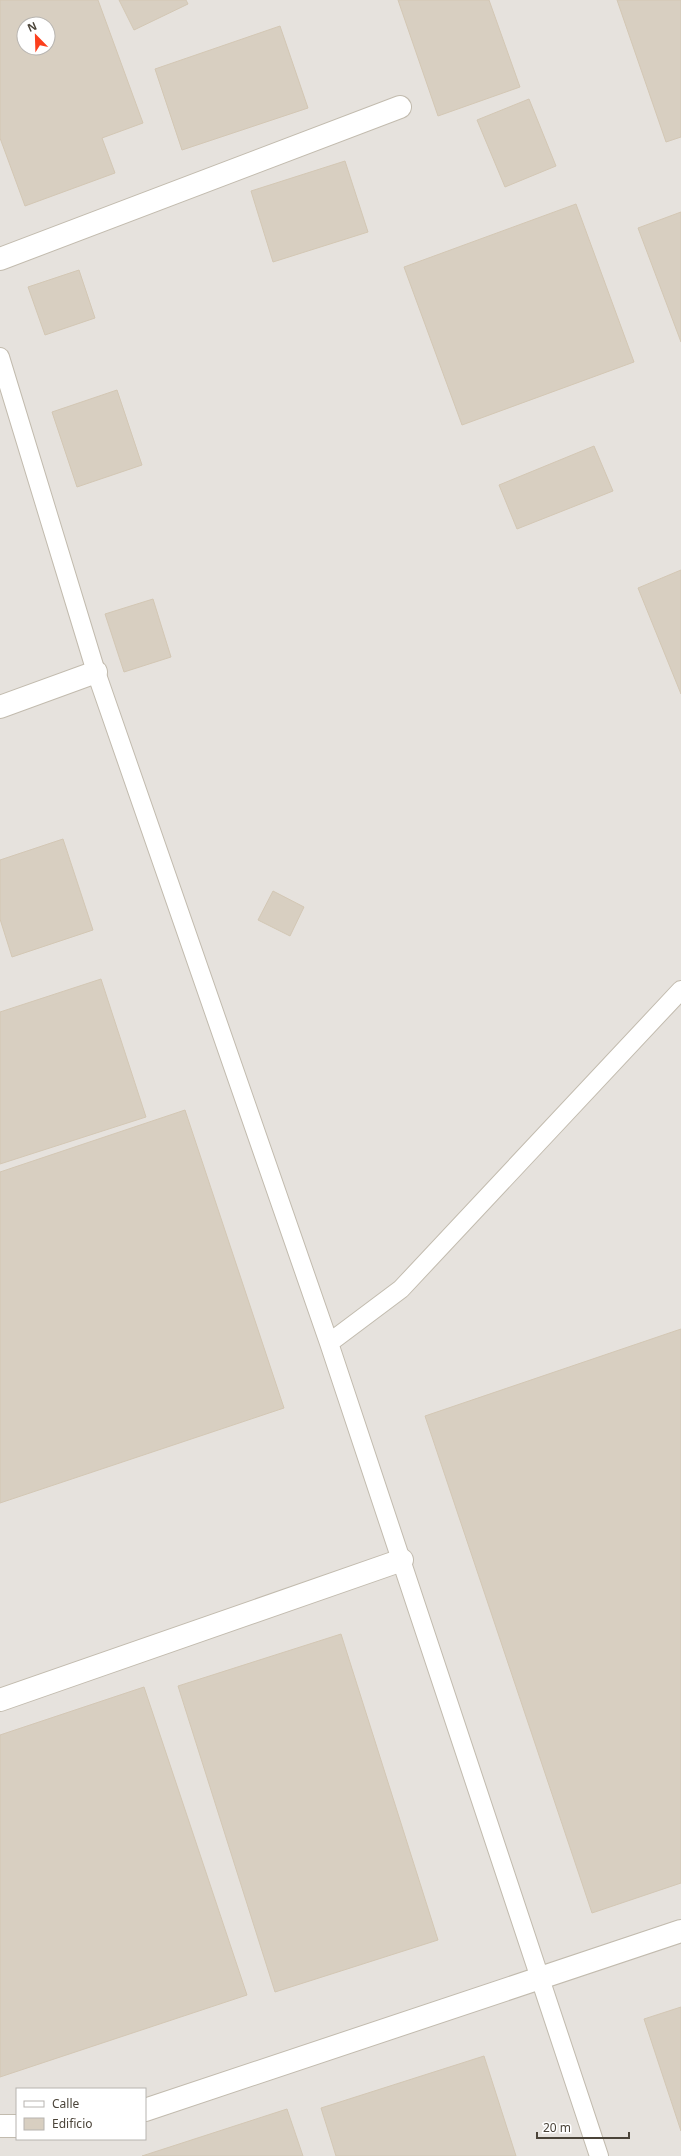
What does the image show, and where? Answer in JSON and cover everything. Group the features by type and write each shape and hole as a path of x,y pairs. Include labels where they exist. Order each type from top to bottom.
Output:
{"street":[{"path":"0,259 400,107"},
{"path":"0,707 96,672"},
{"path":"0,1700 402,1560"},
{"path":"146,2110 681,1931"},
{"path":"0,2126 16,2126"}],"lane":[{"path":"0,358 96,672 329,1343 599,2156"},
{"path":"329,1343 401,1289 681,990"}],"shaded area":[{"path":"0,0 681,0 681,2156 0,2156"}],"building":[{"path":"0,0 98,0 143,123 102,138 115,173 25,206 0,138"},
{"path":"119,0 186,0 188,4 134,30"},
{"path":"398,0 489,0 520,87 438,116"},
{"path":"617,0 681,0 681,137 666,142"},
{"path":"280,26 308,108 182,150 155,69"},
{"path":"529,99 556,166 505,187 477,120"},
{"path":"345,161 368,232 273,262 251,191"},
{"path":"576,204 634,362 462,425 404,267"},
{"path":"681,212 681,342 638,228"},
{"path":"79,270 95,318 45,335 28,287"},
{"path":"117,390 142,465 77,487 52,412"},
{"path":"594,446 613,491 517,529 499,485"},
{"path":"681,570 681,694 638,588"},
{"path":"153,599 171,657 124,672 105,614"},
{"path":"63,839 93,930 12,957 0,919 0,860"},
{"path":"273,891 304,907 290,936 258,920"},
{"path":"101,979 146,1117 0,1164 0,1012"},
{"path":"185,1110 284,1408 0,1503 0,1172"},
{"path":"681,1329 681,1883 592,1913 425,1416"},
{"path":"341,1634 438,1940 275,1992 178,1686"},
{"path":"144,1687 247,1995 0,2077 0,1735"},
{"path":"681,2007 681,2131 644,2019"},
{"path":"484,2056 516,2156 336,2156 321,2108"},
{"path":"287,2109 303,2156 142,2156"}]}
